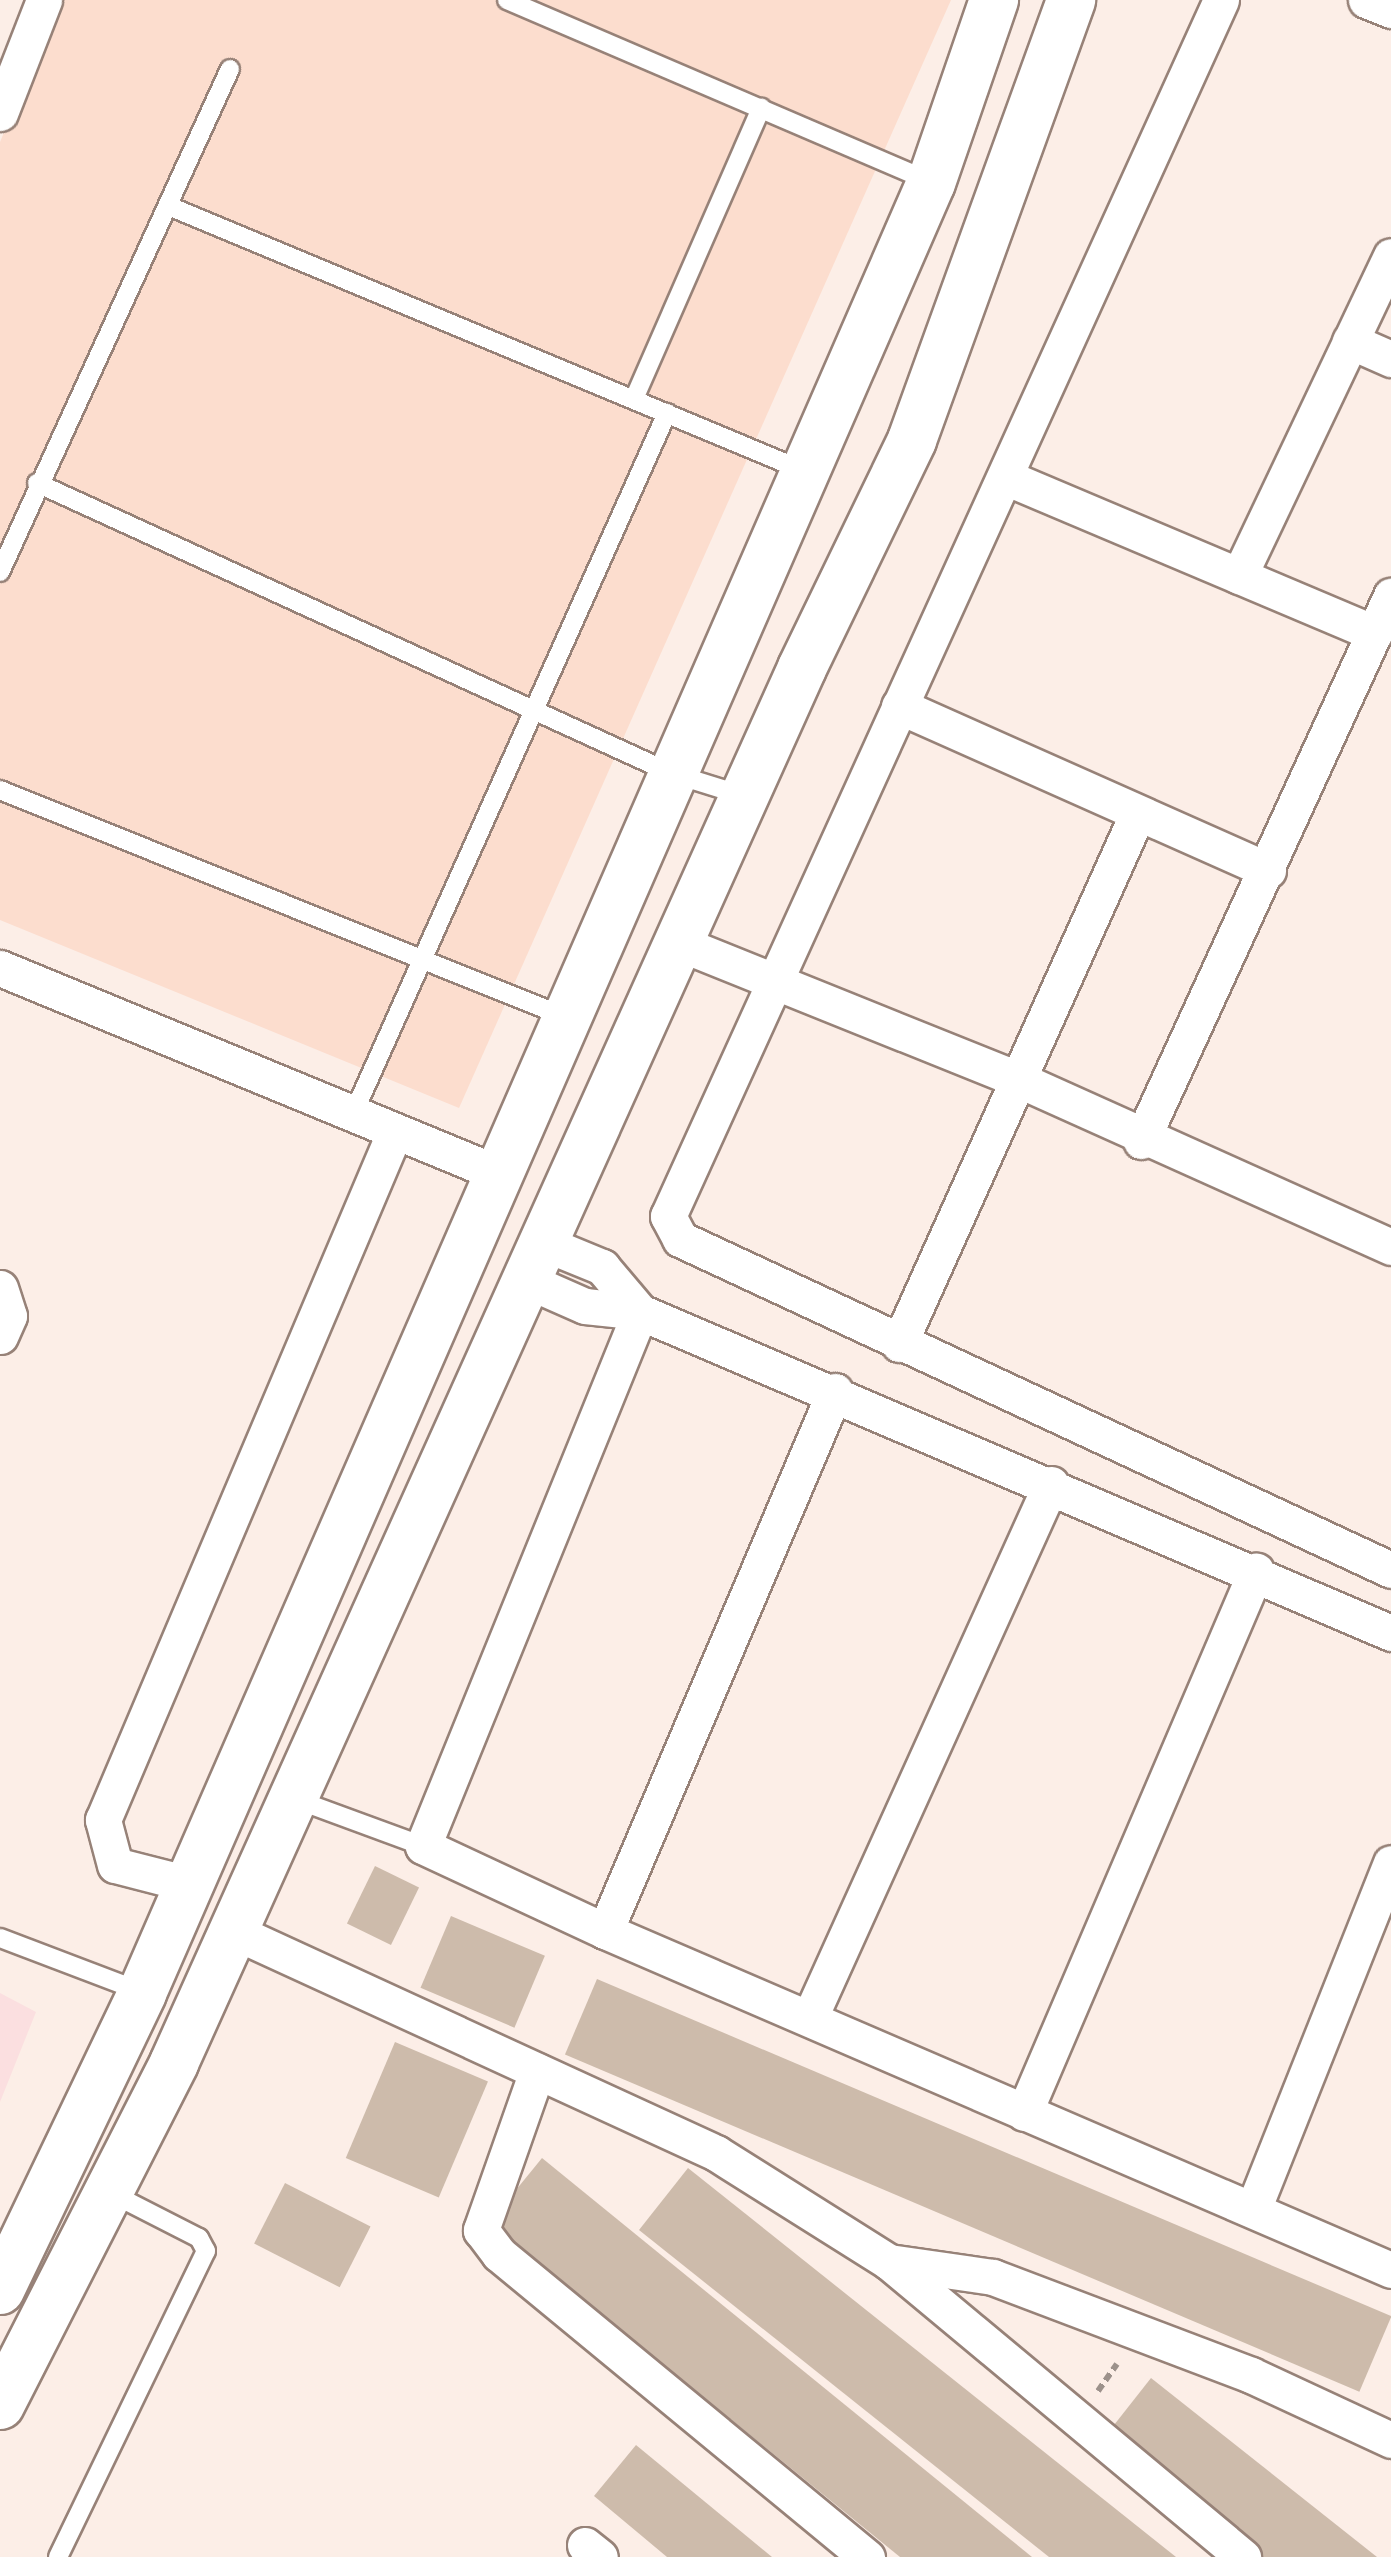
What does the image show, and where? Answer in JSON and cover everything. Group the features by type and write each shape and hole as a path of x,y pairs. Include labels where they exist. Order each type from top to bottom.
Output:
{"main road":[{"path":"0,2290 142,1992 495,1172 931,183 994,0"},
{"path":"0,2405 110,2192 233,1931 745,796 912,440 1070,0"}],"street":[{"path":"0,113 15,33 44,0"},
{"path":"1221,0 899,706 670,1226 680,1239 899,1344 1391,1570"},
{"path":"1366,0 1391,10"},
{"path":"1239,576 1391,256"},
{"path":"1350,341 1391,359"},
{"path":"1005,477 1374,633"},
{"path":"1141,1141 1391,596"},
{"path":"899,706 1268,870"},
{"path":"899,1344 1015,1078 1137,815"},
{"path":"679,942 1015,1078 1141,1141 1388,1237"},
{"path":"0,968 495,1172"},
{"path":"189,1884 115,1865 102,1820 395,1131"},
{"path":"537,1263 602,1267 640,1312 835,1391 1391,1633"},
{"path":"0,1288 9,1316 0,1336"},
{"path":"640,1312 424,1846 605,1931 1024,2113 1254,2207 1391,2270"},
{"path":"605,1931 835,1391"},
{"path":"810,2017 1052,1484"},
{"path":"1024,2113 1256,1571"},
{"path":"1254,2207 1391,1863"},
{"path":"233,1931 716,2153 889,2262 1076,2422 1243,2557"},
{"path":"537,2072 481,2230 500,2254 867,2557"},
{"path":"889,2262 993,2277 1142,2331 1391,2440"}],"lane":[{"path":"508,0 931,183"},
{"path":"0,572 37,483 170,207 230,69"},
{"path":"634,399 762,108"},
{"path":"170,207 804,471"},
{"path":"354,1112 537,712 667,414"},
{"path":"37,483 671,773 745,796"},
{"path":"0,790 426,956 564,1016"},
{"path":"294,1799 424,1846"},
{"path":"0,1938 142,1992"},
{"path":"58,2557 206,2250 200,2238 110,2192"}],"path":[{"path":"1076,2422 1142,2331"}],"shaded area":[{"path":"59,0 951,0 459,1108 0,920 0,142"},
{"path":"0,1993 36,2012 0,2102"}],"building":[{"path":"375,1866 419,1887 391,1945 347,1924"},
{"path":"451,1916 545,1956 514,2028 421,1988"},
{"path":"597,1979 1391,2316 1359,2392 565,2054"},
{"path":"395,2042 488,2081 439,2197 346,2158"},
{"path":"542,2158 1032,2557 900,2557 489,2223"},
{"path":"688,2168 1176,2557 1049,2557 639,2230"},
{"path":"285,2183 371,2227 340,2287 254,2244"},
{"path":"1151,2378 1377,2557 1252,2557 1103,2439"},
{"path":"636,2445 772,2557 667,2557 594,2496"}]}
